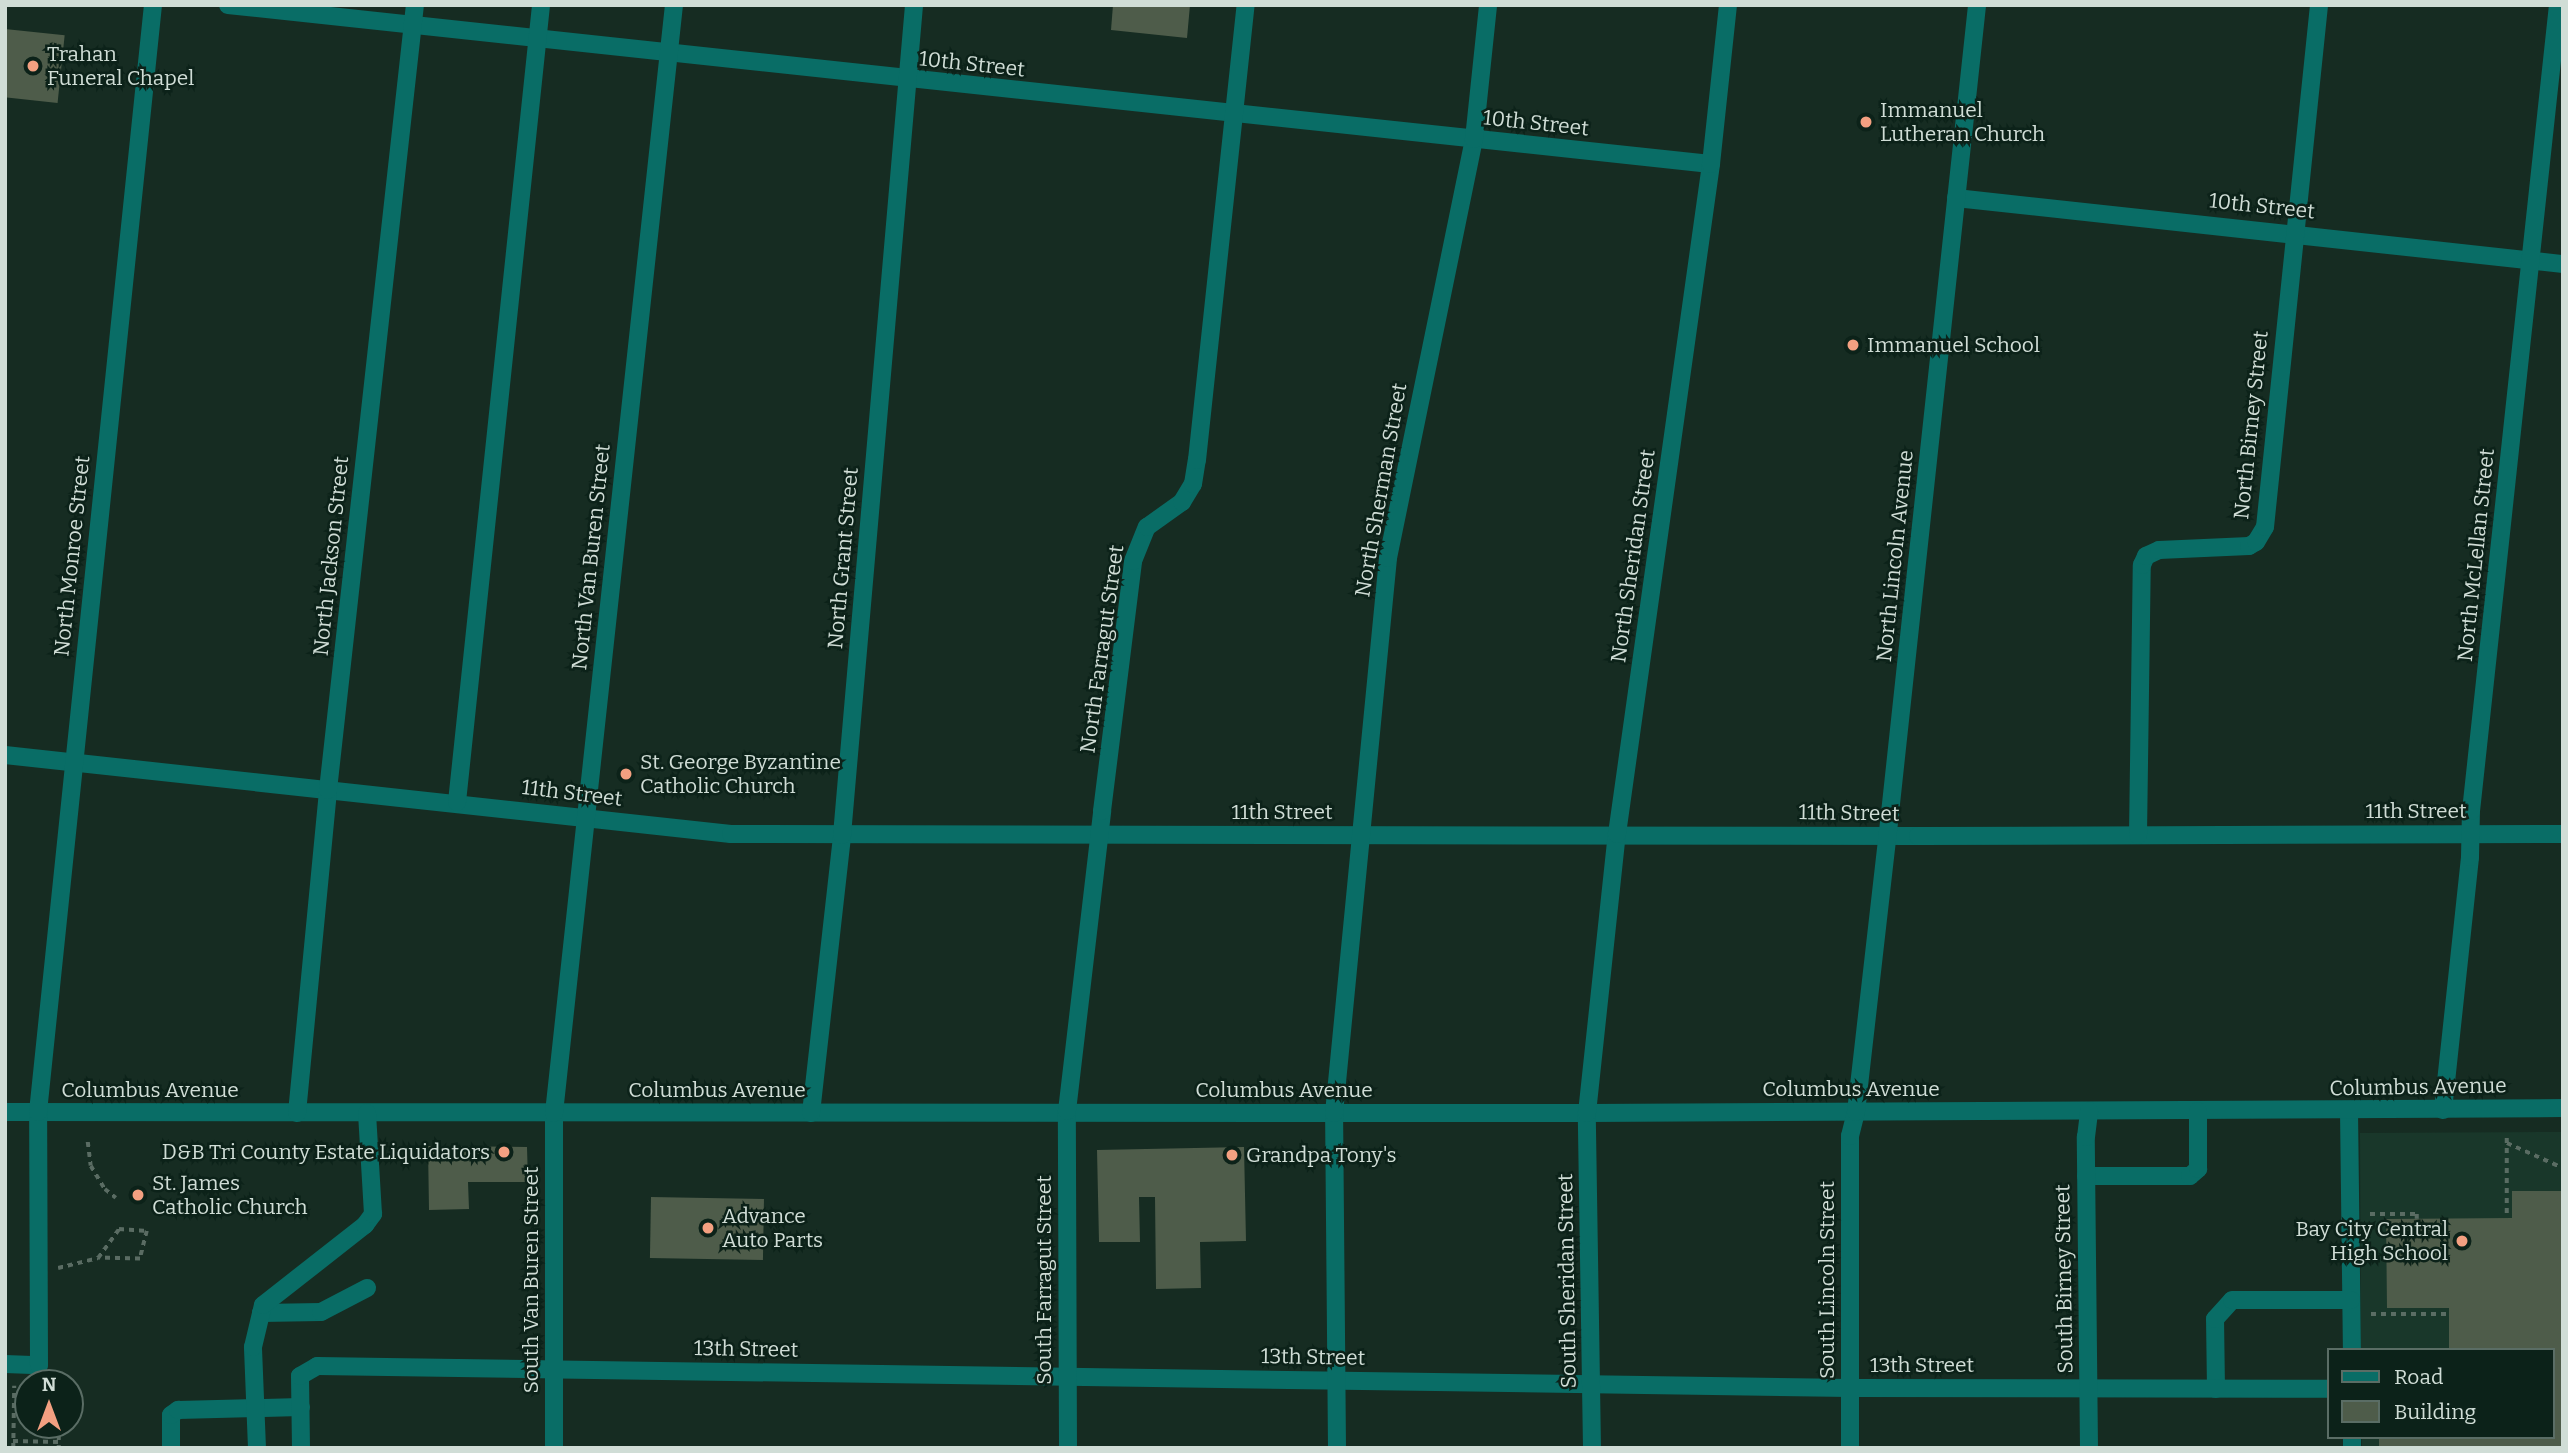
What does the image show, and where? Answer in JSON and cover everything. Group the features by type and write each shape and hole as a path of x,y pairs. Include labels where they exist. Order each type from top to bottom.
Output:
{"street":[{"name":"North Monroe Street","path":"5,1364 39,1365 38,1112 153,5"},
{"name":"10th Street","path":"228,5 537,41 1711,164"},
{"name":"North Jackson Street","path":"297,1113 328,790 415,5"},
{"path":"457,802 541,5"},
{"name":"North Van Buren Street","path":"554,1113 674,5"},
{"name":"North Grant Street","path":"811,1113 842,835 914,5"},
{"name":"North Farragut Street","path":"1067,1111 1133,561 1147,527 1182,502 1193,484 1246,5"},
{"name":"North Sherman Street","path":"1337,1448 1334,1113 1359,834 1388,558 1474,139 1488,5"},
{"name":"North Sheridan Street","path":"1587,1114 1617,834 1711,164 1728,5"},
{"name":"North Lincoln Avenue","path":"1856,1112 1978,5"},
{"name":"North Birney Street","path":"2138,835 2142,565 2146,556 2181,547 2249,547 2256,542 2265,527 2319,5"},
{"name":"North McLellan Street","path":"2443,1110 2472,834 2474,783 2558,5"},
{"name":"10th Street","path":"1956,198 2294,232 2563,264"},
{"name":"11th Street","path":"5,755 457,802 731,834 2563,834"},
{"name":"Columbus Avenue","path":"5,1112 1067,1111 1587,1114 2563,1108"},
{"name":"South Farragut Street","path":"1067,1111 1068,1448"},
{"name":"South Birney Street","path":"2089,1111 2086,1176 2089,1448"},
{"path":"2086,1176 2190,1176 2198,1169 2198,1111"},
{"path":"2349,1111 2352,1348"},
{"name":"South Lincoln Street","path":"1850,1448 1850,1136 1856,1112"},
{"path":"257,1448 253,1347 263,1305 365,1225 373,1214 367,1113"},
{"name":"South Van Buren Street","path":"554,1113 554,1448"},
{"name":"South Sheridan Street","path":"1587,1114 1592,1448"},
{"path":"261,1313 321,1312 367,1288"},
{"path":"2216,1389 2215,1319 2232,1300 2351,1300"},
{"name":"13th Street","path":"301,1408 300,1376 317,1366 1850,1388 2326,1390"},
{"path":"171,1448 171,1415 178,1410 301,1408 301,1448"}],"path":[{"path":"2507,1218 2507,1140 2563,1168"},
{"path":"88,1142 91,1166 105,1189 116,1198"},
{"path":"2370,1214 2417,1214 2417,1219"},
{"path":"58,1268 98,1258 140,1259 147,1231 119,1228 98,1258"},
{"path":"2371,1314 2449,1314"},
{"path":"13,1448 14,1386"},
{"path":"13,1441 59,1442 59,1448"}],"shaded area":[{"name":"Bay City Central High School","path":"2563,1132 2563,1448 2362,1448 2362,1439 2554,1439 2554,1348 2361,1348 2360,1133"}],"building":[{"path":"1113,5 1190,5 1187,38 1111,30"},
{"name":"Trahan Funeral Chapel","path":"5,29 65,35 58,103 5,97"},
{"path":"428,1146 527,1147 528,1182 468,1182 469,1209 429,1210"},
{"path":"1244,1147 1246,1241 1200,1242 1201,1288 1156,1289 1155,1197 1139,1197 1140,1242 1099,1242 1097,1150"},
{"name":"Bay City Central High School","path":"2512,1191 2563,1191 2563,1448 2379,1448 2379,1439 2554,1439 2554,1348 2449,1348 2449,1308 2387,1308 2386,1219 2512,1218"},
{"name":"Advance Auto Parts","path":"651,1197 764,1199 763,1260 650,1258"}],"place":[{"name":"Trahan Funeral Chapel","path":"33,66"},
{"name":"Immanuel Lutheran Church","path":"1866,122"},
{"name":"Immanuel School","path":"1853,345"},
{"name":"St. George Byzantine Catholic Church","path":"626,774"},
{"name":"D&B Tri County Estate Liquidators","path":"504,1152"},
{"name":"Grandpa Tony's","path":"1232,1155"},
{"name":"St. James Catholic Church","path":"138,1195"},
{"name":"Advance Auto Parts","path":"708,1228"},
{"name":"Bay City Central High School","path":"2462,1241"}]}
